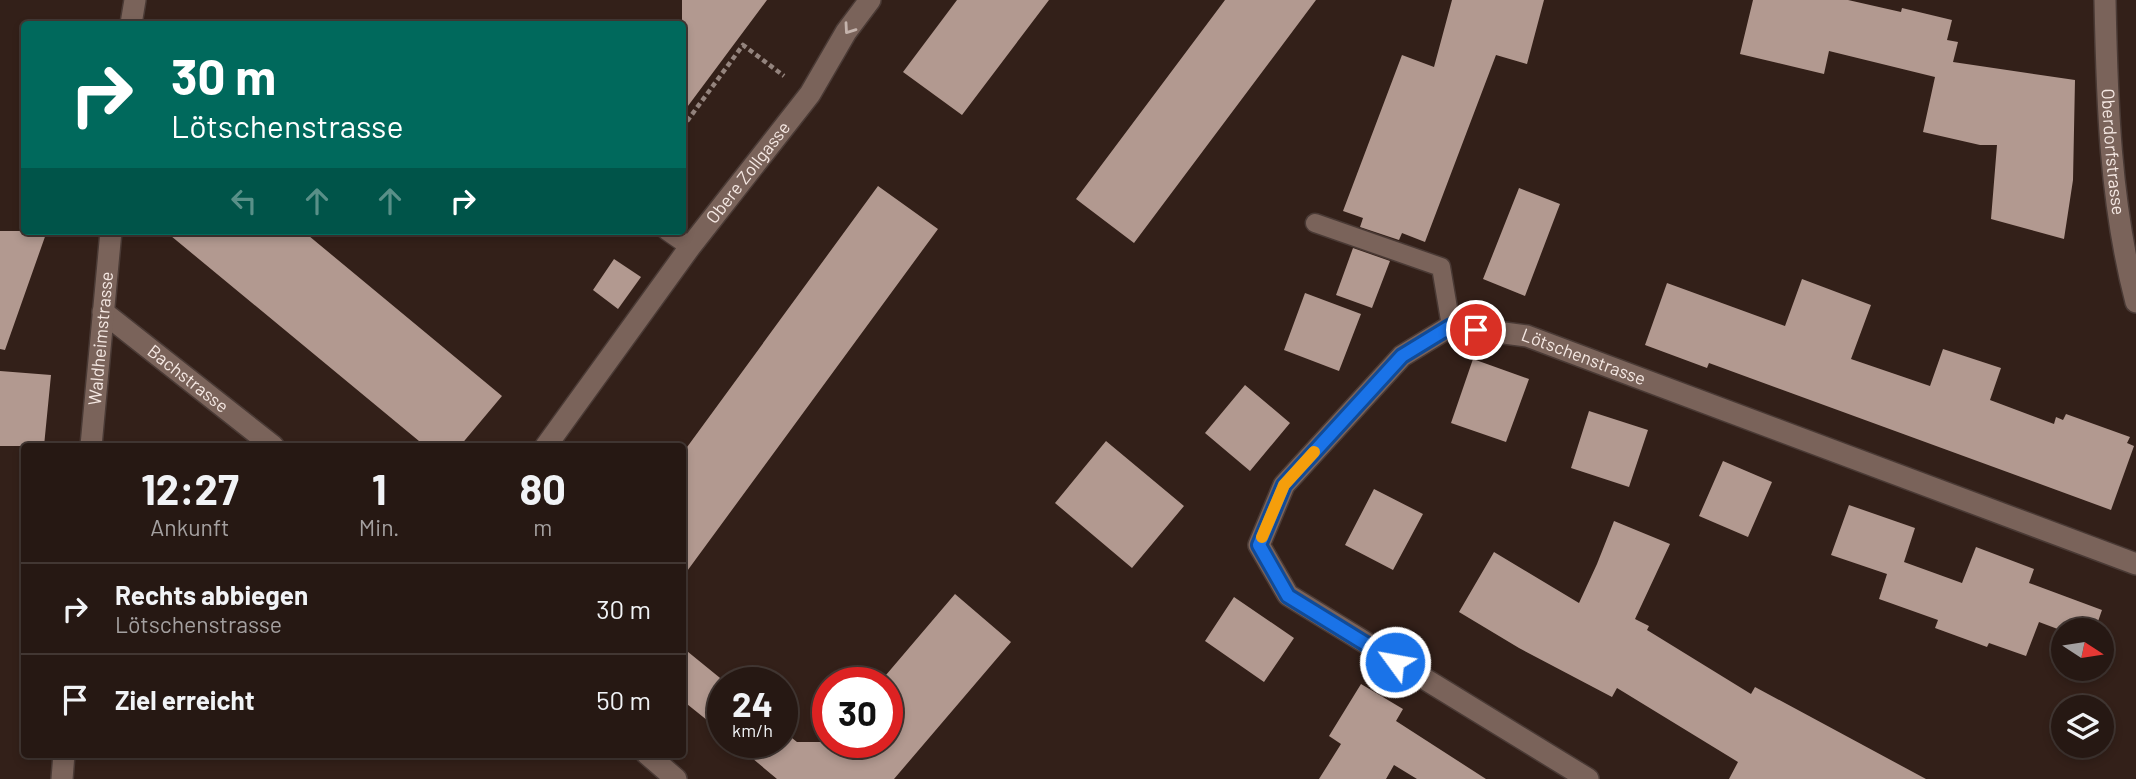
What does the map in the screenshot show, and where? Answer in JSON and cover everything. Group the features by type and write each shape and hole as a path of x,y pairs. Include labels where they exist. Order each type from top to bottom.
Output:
{"street":[{"path":"132,21 135,0"},
{"name":"Obere Zollgasse","path":"548,443 690,247 810,94 846,32 870,0"},
{"name":"Oberdorfstrasse","path":"2105,0 2106,86 2118,222 2136,302"},
{"name":"Waldheimstrasse","path":"91,443 111,235"},
{"name":"Bachstrasse","path":"103,312 269,443"},
{"path":"1451,326 1402,356 1284,485 1259,545 1288,596 1588,779"},
{"name":"Lötschenstrasse","path":"1451,326 1527,336 2136,564"},
{"path":"62,779 64,758"},
{"path":"652,758 676,779"}],"lane":[{"path":"1315,223 1441,267 1451,326"},
{"path":"673,235 690,247"}],"path":[{"path":"686,123 743,45 810,94"}],"building":[{"path":"682,0 767,0 686,109 686,21 682,21"},
{"path":"957,0 1049,0 962,115 903,72"},
{"path":"1225,0 1316,0 1134,243 1076,199"},
{"path":"1452,0 1544,0 1527,64 1496,55 1425,242 1402,233 1399,240 1360,227 1363,218 1343,211 1402,55 1434,67"},
{"path":"1753,0 1848,0 1901,12 1902,8 1952,20 1947,40 1958,42 1953,62 2075,80 2073,180 2064,239 1991,219 1997,145 1980,145 1923,132 1935,77 1829,51 1824,74 1740,54"},
{"path":"878,186 938,229 686,573 686,449"},
{"path":"1519,188 1560,204 1525,296 1483,279"},
{"path":"0,231 21,231 21,235 46,235 5,350 0,349"},
{"path":"170,235 308,235 502,396 463,443 421,443"},
{"path":"1353,248 1390,261 1372,308 1336,295"},
{"path":"614,259 641,277 618,309 593,290"},
{"path":"1802,279 1871,305 1851,359 1930,386 1943,349 2001,368 1990,400 2054,424 2056,417 2063,420 2066,414 2130,437 2127,443 2134,446 2111,510 1709,363 1707,368 1645,345 1667,283 1785,326"},
{"path":"1305,293 1361,314 1339,371 1284,350"},
{"path":"1473,359 1529,379 1506,442 1451,423"},
{"path":"0,371 51,375 44,443 0,446"},
{"path":"1245,385 1290,423 1250,471 1205,433"},
{"path":"1589,411 1648,430 1629,487 1571,468"},
{"path":"1106,441 1184,506 1132,568 1055,503"},
{"path":"1723,461 1772,482 1748,537 1699,516"},
{"path":"1374,489 1423,514 1393,570 1345,545"},
{"path":"1849,505 1915,528 1904,562 1962,583 1976,547 2034,569 2029,583 2102,610 2099,618 2051,618 2051,626 2039,622 2026,656 1989,643 1987,647 1935,628 1938,620 1879,599 1887,574 1831,555"},
{"path":"1614,521 1670,544 1635,619 1649,626 1647,630 1751,694 1755,687 1926,779 1729,779 1738,762 1617,688 1612,697 1519,648 1459,612 1494,552 1579,603"},
{"path":"955,594 1011,642 894,779 777,779 752,758 798,758 798,742 812,742 812,758 903,758 903,667 893,667"},
{"path":"1234,597 1294,638 1264,682 1205,641"},
{"path":"686,650 707,667 707,720 686,703"},
{"path":"1361,684 1403,709 1396,721 1486,779 1417,779 1394,765 1386,779 1319,779 1341,744 1329,736"}],"slow traffic":[{"path":"1262,537 1284,485 1314,452"}],"route":[{"path":"1395,662 1288,596 1259,545 1284,485 1402,356 1451,326 1476,330"}]}
